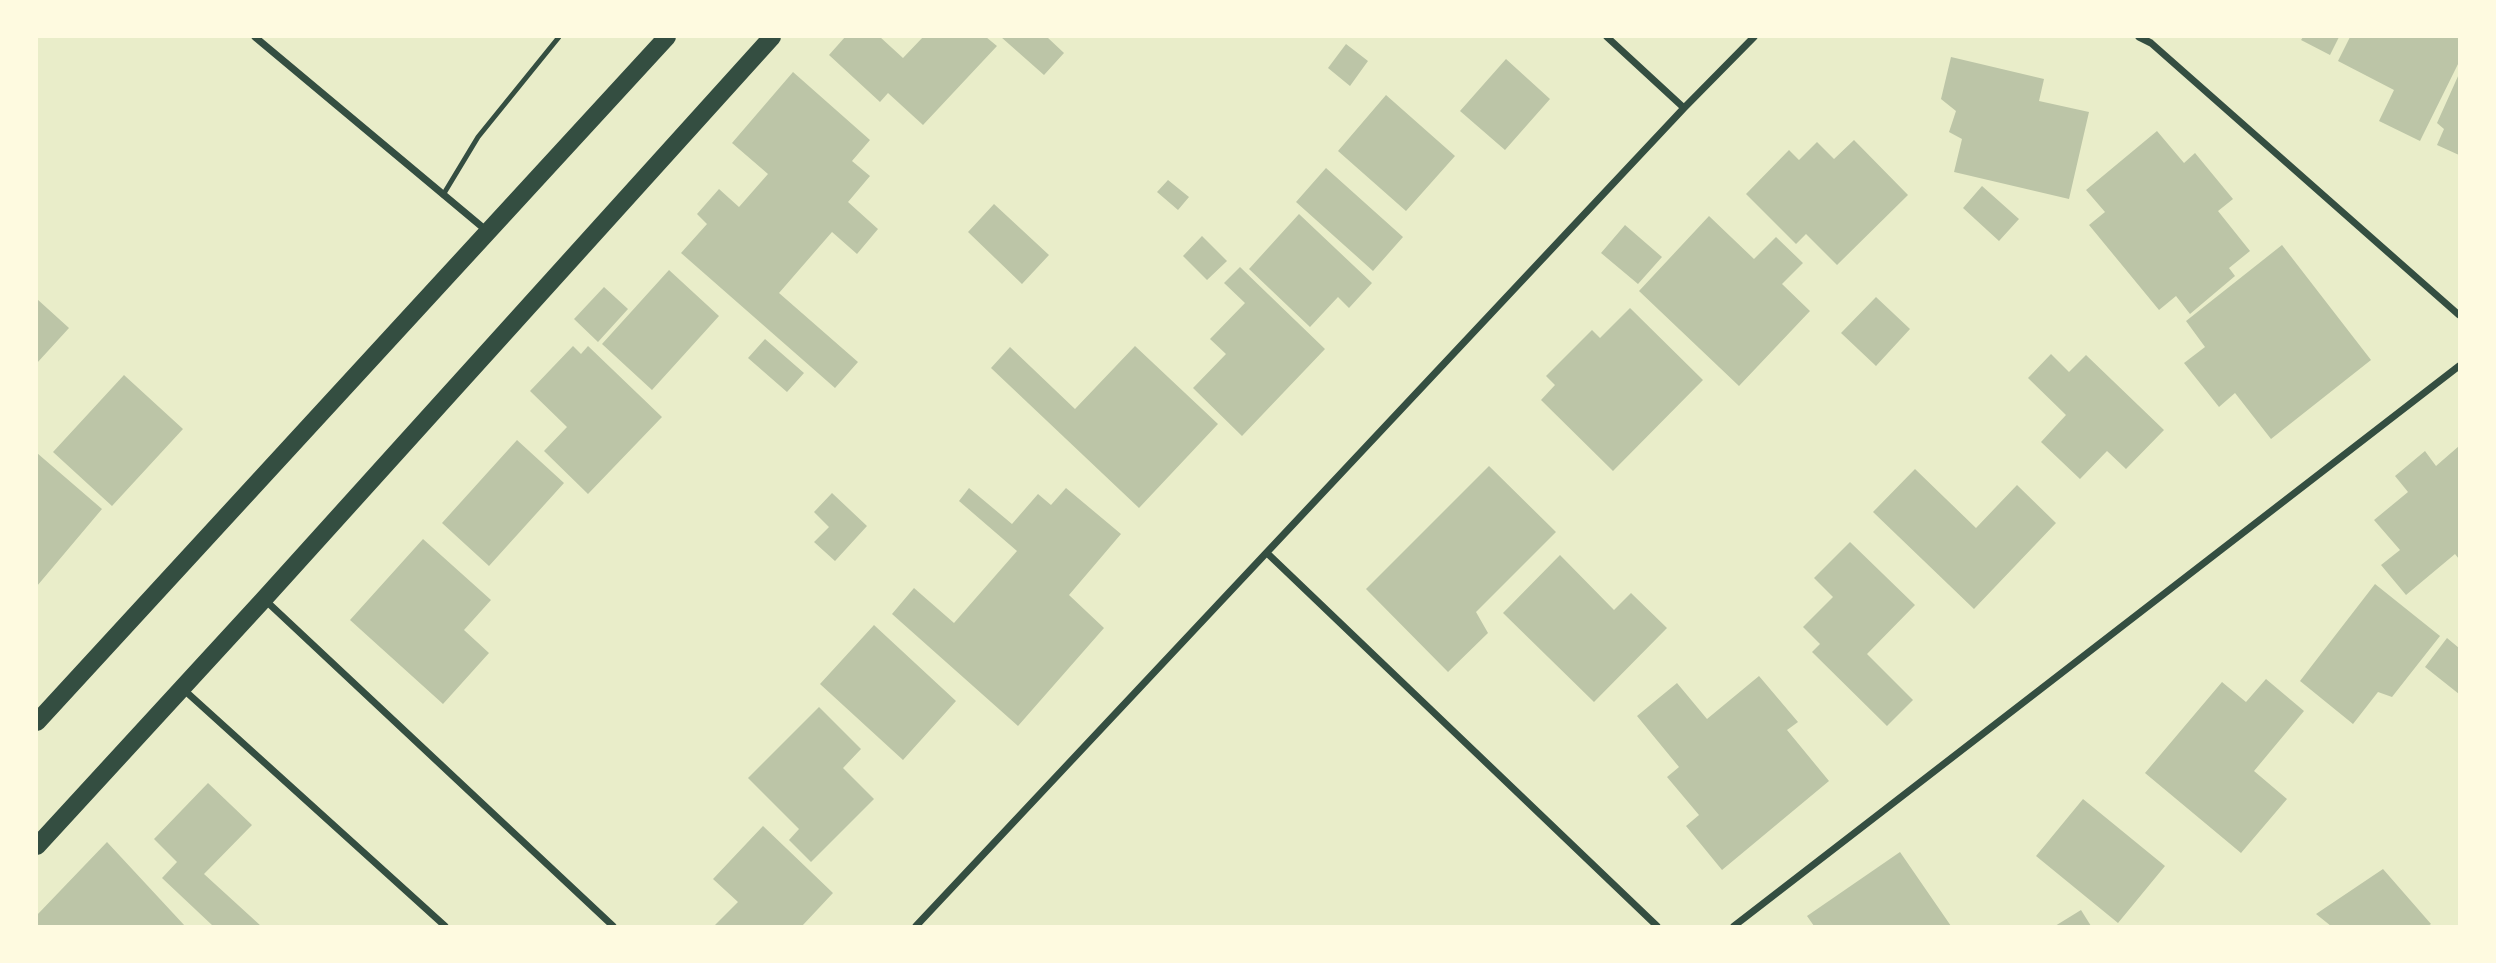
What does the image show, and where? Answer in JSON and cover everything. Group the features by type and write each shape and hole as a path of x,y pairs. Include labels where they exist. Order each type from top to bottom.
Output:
{"main road":[{"path":"37,722 667,37"},
{"path":"37,846 772,37"}],"street":[{"path":"255,37 486,231"},
{"path":"1607,37 1684,108"},
{"path":"916,926 1684,108 1754,37"},
{"path":"2139,37 2151,43 2459,315"},
{"path":"1734,926 2459,366"},
{"path":"1266,552 1657,926"},
{"path":"264,599 613,926"},
{"path":"183,688 445,926"}],"lane":[{"path":"443,195 478,137 559,37"}],"building":[{"path":"845,37 880,37 903,58 923,37 986,37 997,46 923,125 888,93 880,102 829,55"},
{"path":"1001,37 1047,37 1064,53 1044,75"},
{"path":"2303,37 2339,37 2330,55 2301,40"},
{"path":"2350,37 2459,37 2459,62 2420,141 2379,121 2394,90 2338,61"},
{"path":"1346,44 1368,61 1350,86 1328,68"},
{"path":"1951,57 2044,79 2039,101 2089,112 2069,199 1954,172 1962,139 1949,132 1956,111 1941,99"},
{"path":"1506,59 1550,99 1505,150 1460,111"},
{"path":"793,72 870,140 852,161 870,176 848,202 878,229 857,254 832,232 779,293 858,362 835,388 681,253 707,224 697,214 719,189 739,207 768,174 732,143"},
{"path":"2459,74 2459,155 2437,145 2444,129 2437,123"},
{"path":"1386,95 1455,156 1406,211 1338,151"},
{"path":"2157,131 2184,163 2195,153 2233,199 2218,211 2250,251 2229,268 2235,276 2190,314 2176,296 2159,310 2089,225 2105,212 2086,190"},
{"path":"1854,140 1908,195 1837,265 1806,234 1796,244 1746,194 1789,150 1799,160 1817,142 1834,159"},
{"path":"1326,168 1403,237 1373,271 1296,202"},
{"path":"1168,180 1189,197 1178,210 1157,192"},
{"path":"1982,186 2019,219 1999,241 1963,208"},
{"path":"994,204 1049,255 1022,284 968,232"},
{"path":"1299,214 1372,283 1349,308 1338,297 1310,327 1249,269"},
{"path":"1709,216 1754,259 1776,237 1803,263 1782,284 1810,311 1739,386 1639,291"},
{"path":"1625,225 1662,257 1638,284 1601,253"},
{"path":"1202,236 1227,261 1207,280 1183,256"},
{"path":"2282,245 2371,360 2271,439 2235,393 2219,407 2184,363 2205,347 2186,321"},
{"path":"1240,267 1325,349 1242,436 1193,388 1226,354 1210,339 1245,303 1224,283"},
{"path":"669,270 719,316 652,390 602,344"},
{"path":"604,287 628,309 598,342 574,319"},
{"path":"1876,297 1910,329 1876,366 1841,333"},
{"path":"37,299 69,328 37,363"},
{"path":"1630,308 1703,380 1613,471 1541,400 1555,385 1546,376 1592,330 1600,338"},
{"path":"765,339 804,373 787,392 748,358"},
{"path":"573,346 581,354 588,346 662,417 588,494 544,451 567,427 530,391"},
{"path":"1135,346 1218,424 1139,508 991,368 1010,347 1075,409"},
{"path":"2051,354 2069,372 2086,355 2164,430 2126,469 2107,451 2080,479 2041,442 2066,415 2028,378"},
{"path":"124,375 183,429 112,506 53,452"},
{"path":"517,440 564,483 489,566 442,523"},
{"path":"2459,446 2459,559 2455,554 2406,595 2381,565 2400,550 2374,520 2408,492 2395,476 2425,451 2436,466"},
{"path":"37,453 102,509 37,586"},
{"path":"1489,466 1556,532 1476,612 1488,633 1448,672 1366,589"},
{"path":"1915,469 1976,528 2017,485 2056,523 1974,609 1873,512"},
{"path":"969,488 1012,524 1038,494 1051,505 1066,488 1121,534 1069,595 1104,628 1018,726 892,614 914,588 954,623 1017,551 959,501"},
{"path":"832,493 867,526 835,561 814,542 829,527 814,512"},
{"path":"423,539 491,600 464,630 489,653 443,704 350,620"},
{"path":"1850,542 1915,605 1867,654 1913,700 1887,726 1812,652 1820,644 1803,627 1833,597 1814,578"},
{"path":"1560,555 1614,610 1631,593 1667,628 1594,702 1503,613"},
{"path":"2375,584 2440,636 2392,697 2378,692 2353,724 2300,681"},
{"path":"874,625 956,701 903,760 820,684"},
{"path":"2447,638 2459,648 2459,694 2425,667"},
{"path":"1759,676 1798,722 1787,730 1829,781 1722,870 1686,826 1699,815 1667,777 1679,767 1637,716 1677,683 1707,719"},
{"path":"2266,679 2304,711 2254,771 2287,799 2241,853 2145,773 2222,682 2246,702"},
{"path":"819,707 861,749 843,768 874,799 811,862 789,840 799,829 748,778"},
{"path":"208,783 252,825 204,874 261,926 213,926 162,878 177,862 154,839"},
{"path":"2083,799 2165,866 2118,923 2036,856"},
{"path":"763,826 833,893 802,926 714,926 738,902 713,879"},
{"path":"107,842 185,926 37,926 37,915"},
{"path":"1900,852 1951,926 1814,926 1807,916"},
{"path":"2383,869 2431,924 2331,926 2316,914"},
{"path":"2081,910 2091,926 2055,926"}]}
